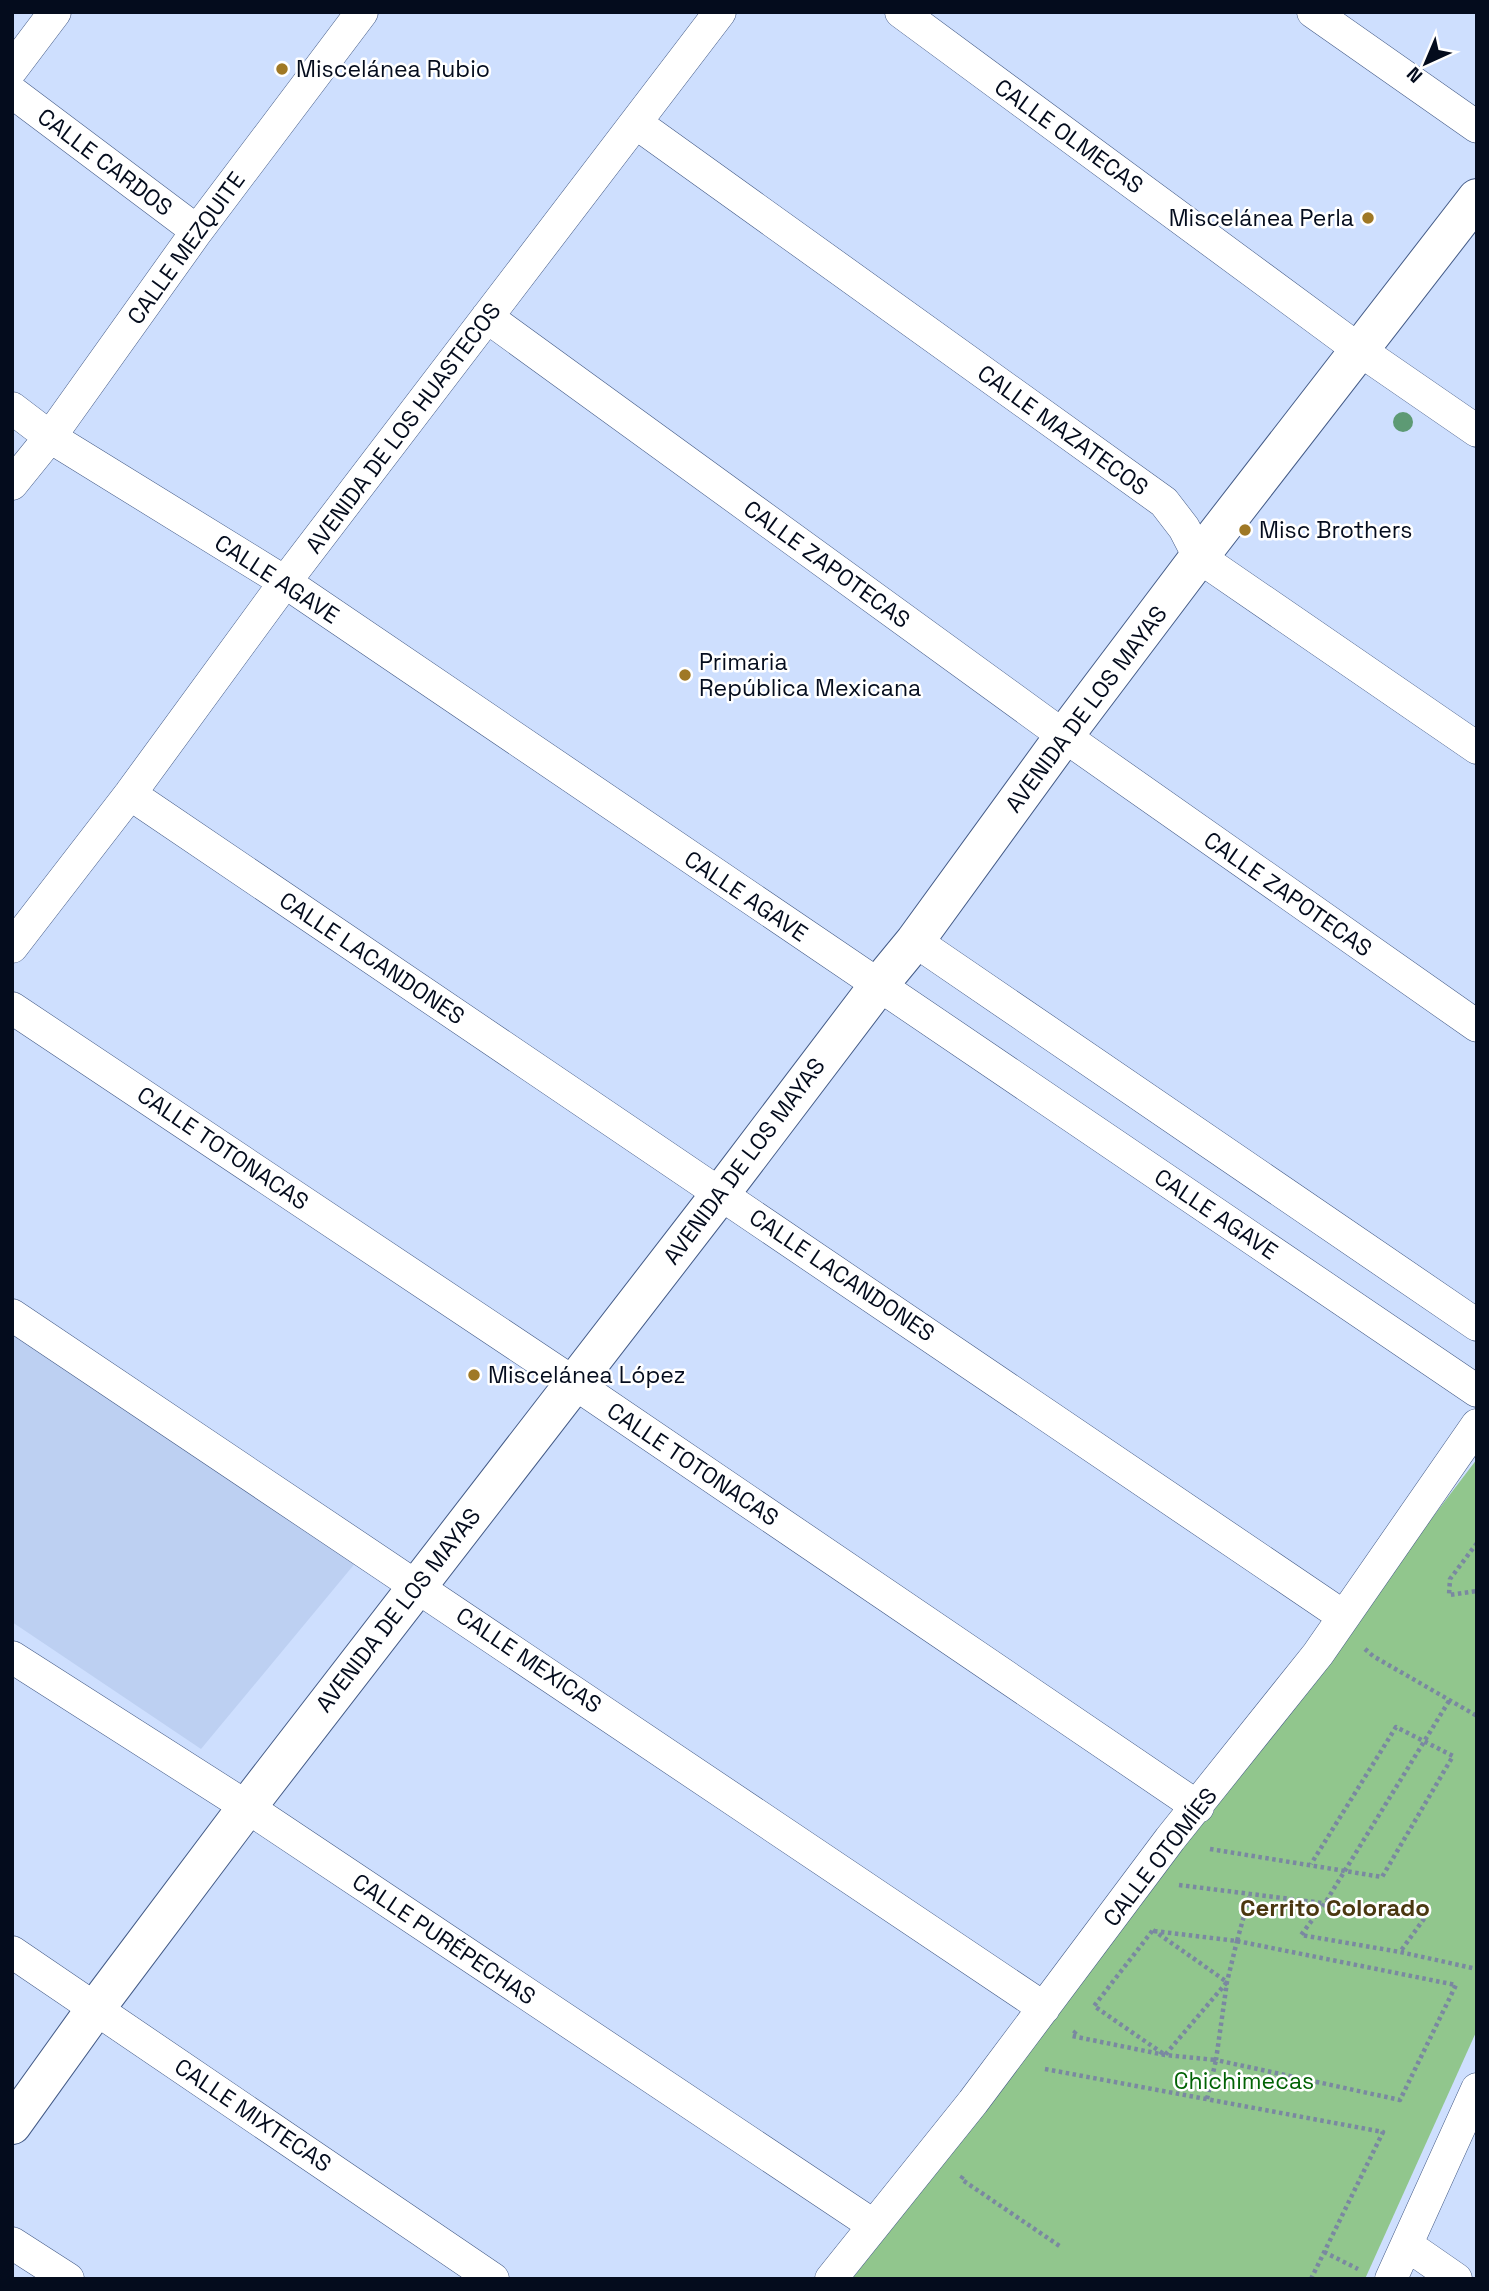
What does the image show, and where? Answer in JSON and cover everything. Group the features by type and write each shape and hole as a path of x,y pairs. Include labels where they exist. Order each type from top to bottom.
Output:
{"street":[{"path":"12,69 55,12"},
{"name":"CALLE MEZQUITE","path":"12,484 50,437 197,231 362,12"},
{"name":"AVENIDA DE LOS HUASTECOS","path":"12,947 130,794 285,582 720,12"},
{"name":"CALLE OLMECAS","path":"901,12 1358,349 1477,431"},
{"path":"1313,12 1477,127"},
{"name":"CALLE CARDOS","path":"12,92 197,231"},
{"name":"CALLE MAZATECOS","path":"636,123 1164,502 1184,528 1199,557 1477,748"},
{"name":"AVENIDA DE LOS MAYAS","path":"12,2125 247,1807 915,941 1199,557 1477,198"},
{"name":"CALLE ZAPOTECAS","path":"488,317 1065,736 1477,1026"},
{"name":"CALLE AGAVE","path":"12,408 50,437 285,582 1477,1391"},
{"name":"CALLE LACANDONES","path":"130,794 1343,1616"},
{"path":"915,941 1477,1325"},
{"name":"CALLE TOTONACAS","path":"12,1008 574,1383 1198,1807"},
{"name":"CALLE MEXICAS","path":"12,1315 418,1585 1044,2008"},
{"name":"CALLE OTOMÍES","path":"831,2279 973,2102 1171,1839 1318,1654 1477,1425"},
{"name":"CALLE PURÉPECHAS","path":"12,1657 247,1807 873,2225"},
{"name":"CALLE MIXTECAS","path":"12,1952 493,2279"},
{"path":"1379,2276 1407,2245 1477,2089"},
{"path":"12,2243 68,2279"},
{"path":"1407,2245 1456,2279"}],"path":[{"path":"1477,1543 1450,1579 1448,1595 1477,1591"},
{"path":"1360,1644 1373,1656 1477,1716"},
{"path":"1449,1700 1343,1869 1325,1903 1301,1935 1477,1969"},
{"path":"1209,1849 1382,1877 1453,1756 1396,1727 1311,1864"},
{"path":"1137,1887 1168,1884 1426,1916 1400,1952"},
{"path":"1207,2099 1216,2060 1227,1982 1250,1894"},
{"path":"1080,2026 1073,2036 1165,2055 1216,2060 1400,2100 1456,1985 1237,1941 1153,1930"},
{"path":"1153,1930 1227,1982"},
{"path":"1087,2016 1153,1930"},
{"path":"1165,2055 1227,1982"},
{"path":"1094,2006 1165,2055"},
{"path":"1040,2068 1383,2133 1311,2279"},
{"path":"969,2168 961,2179 1061,2247"},
{"path":"1324,2252 1379,2276"}],"shaded area":[{"path":"12,1327 357,1561 201,1749 12,1622"}],"green space":[{"name":"Chichimecas","path":"1477,1459 1477,2030 1365,2279 852,2279"}],"place":[{"name":"Miscelánea Rubio","path":"282,69"},
{"name":"Miscelánea Perla","path":"1368,218"},
{"name":"Misc Brothers","path":"1245,530"},
{"name":"Primaria República Mexicana","path":"685,675"},
{"name":"Miscelánea López","path":"474,1375"}],"district":[{"name":"Cerrito Colorado","path":"1335,1907"}]}
